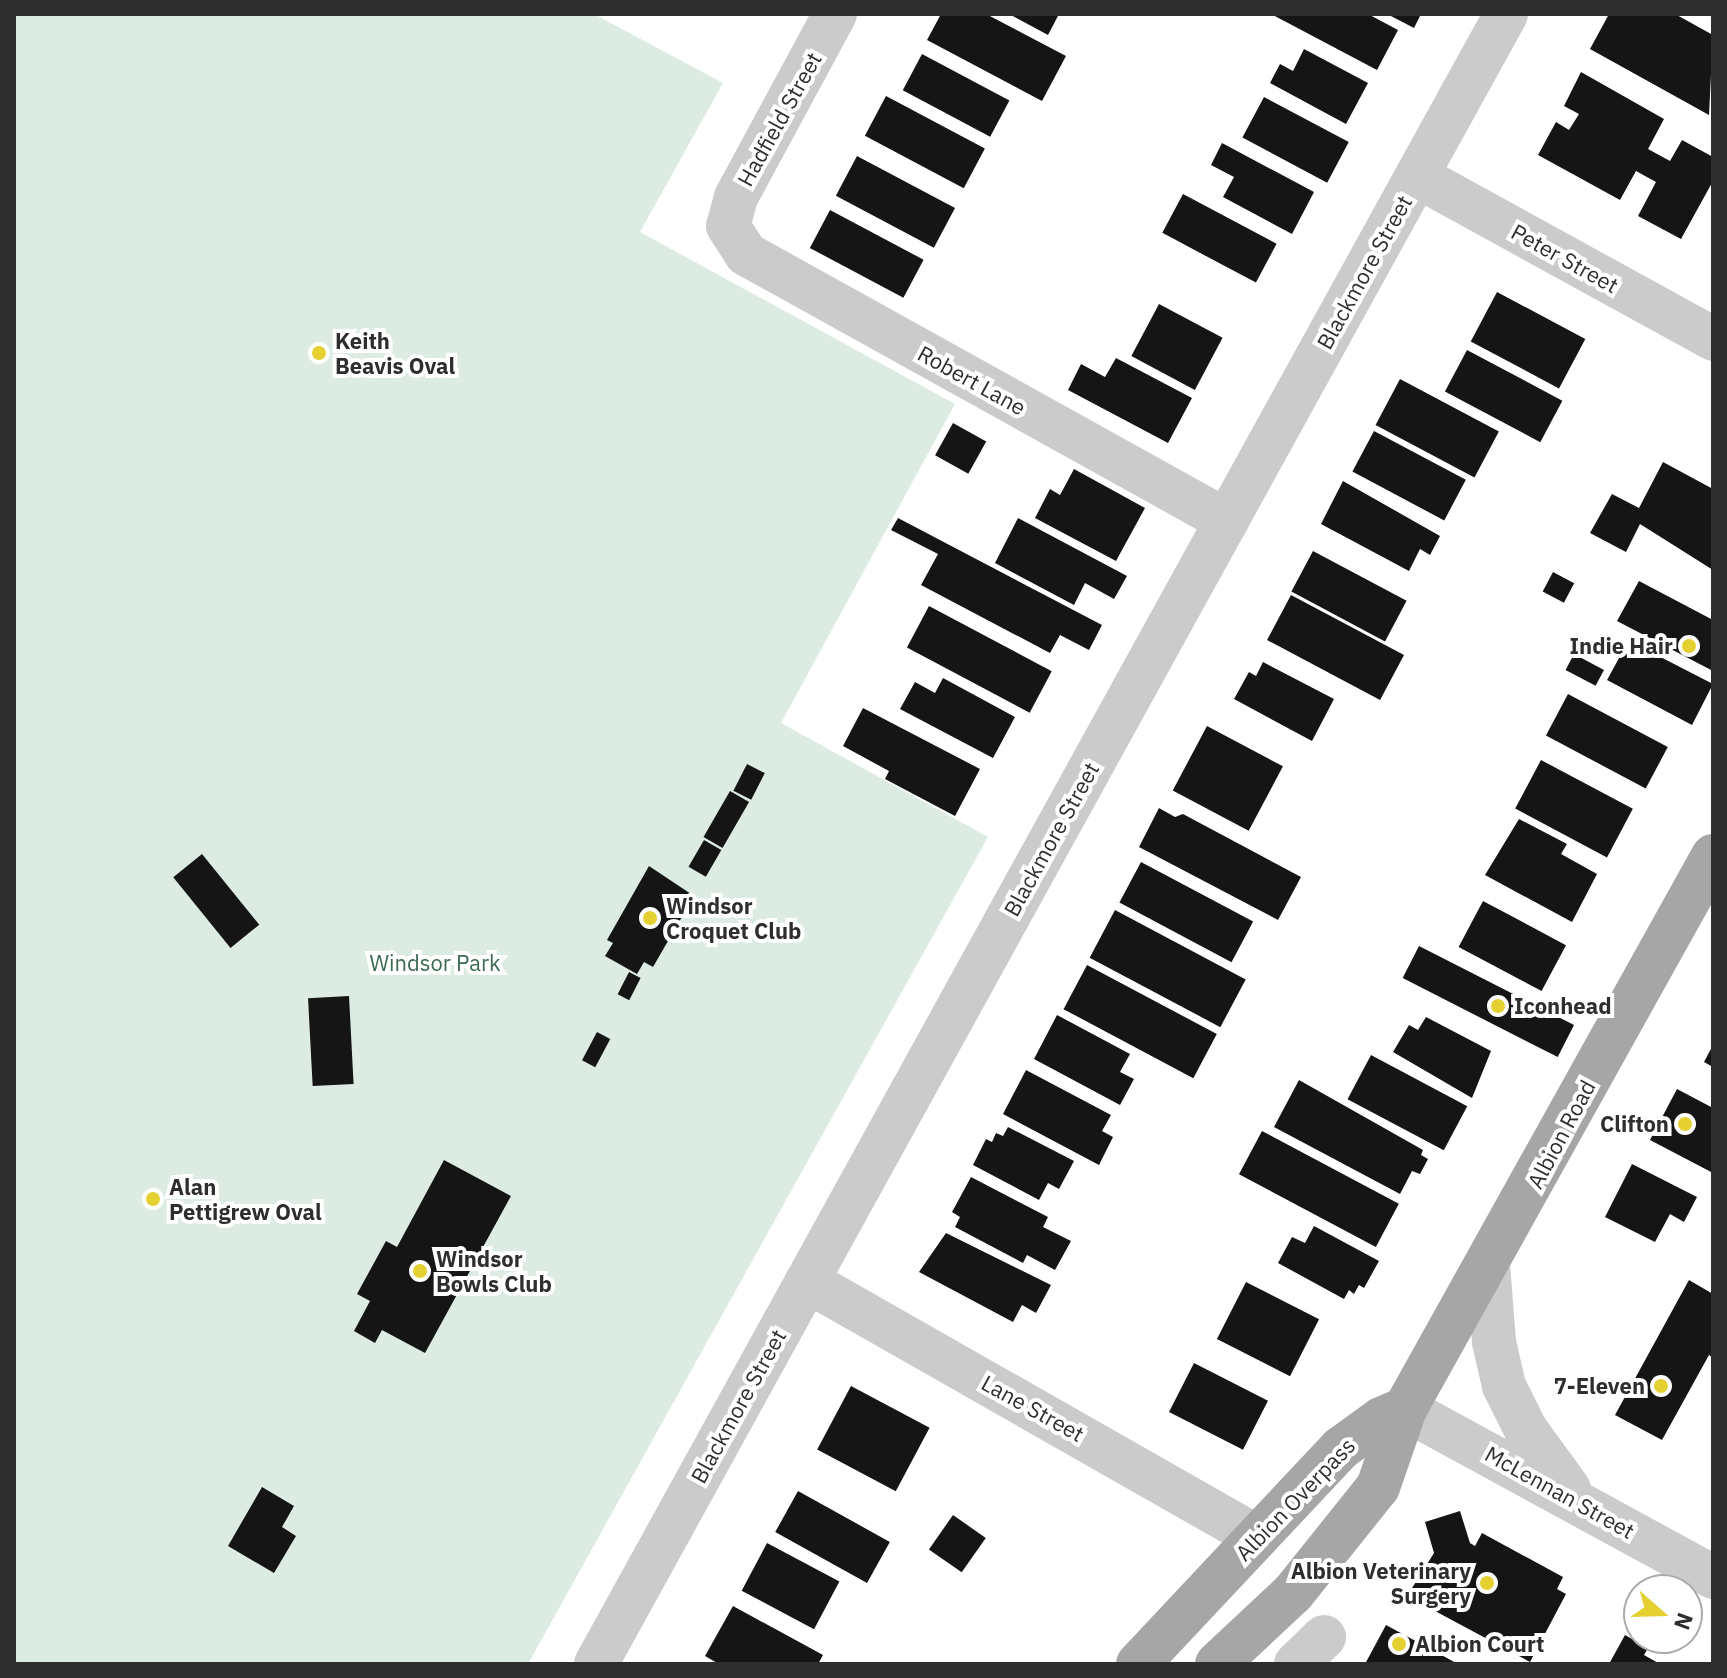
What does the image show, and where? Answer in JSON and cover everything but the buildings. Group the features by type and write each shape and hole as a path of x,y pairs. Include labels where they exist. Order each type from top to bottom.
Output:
{"main road":[{"name":"Albion Road","path":"1405,1409 1713,856"},
{"name":"Albion Overpass","path":"1138,1664 1353,1437 1405,1409"},
{"name":"Albion Overpass","path":"1217,1664 1293,1593 1357,1518 1386,1472 1405,1409"}],"street":[{"name":"Hadfield Street","path":"728,226 736,197 835,14"},
{"name":"Blackmore Street","path":"596,1664 1506,14"},
{"name":"Peter Street","path":"1417,176 1713,339"},
{"name":"Robert Lane","path":"728,226 746,254 1227,521"},
{"path":"1488,1264 1494,1342 1504,1386 1538,1449 1578,1500"},
{"name":"Lane Street","path":"807,1281 1257,1537"},
{"name":"McLennan Street","path":"1405,1409 1578,1500 1713,1577"}],"green space":[{"name":"Windsor Park","path":"14,14 594,14 723,83 640,232 955,404 781,723 988,837 528,1664 14,1664"}],"place":[{"name":"Keith Beavis Oval","path":"319,353"},
{"name":"Indie Hair","path":"1689,646"},
{"name":"Windsor Croquet Club","path":"650,918"},
{"name":"Iconhead","path":"1498,1006"},
{"name":"Clifton","path":"1685,1124"},
{"name":"Alan Pettigrew Oval","path":"153,1199"},
{"name":"Windsor Bowls Club","path":"420,1271"},
{"name":"7-Eleven","path":"1661,1386"},
{"name":"Albion Veterinary Surgery","path":"1487,1583"},
{"name":"Albion Court","path":"1399,1644"}]}
